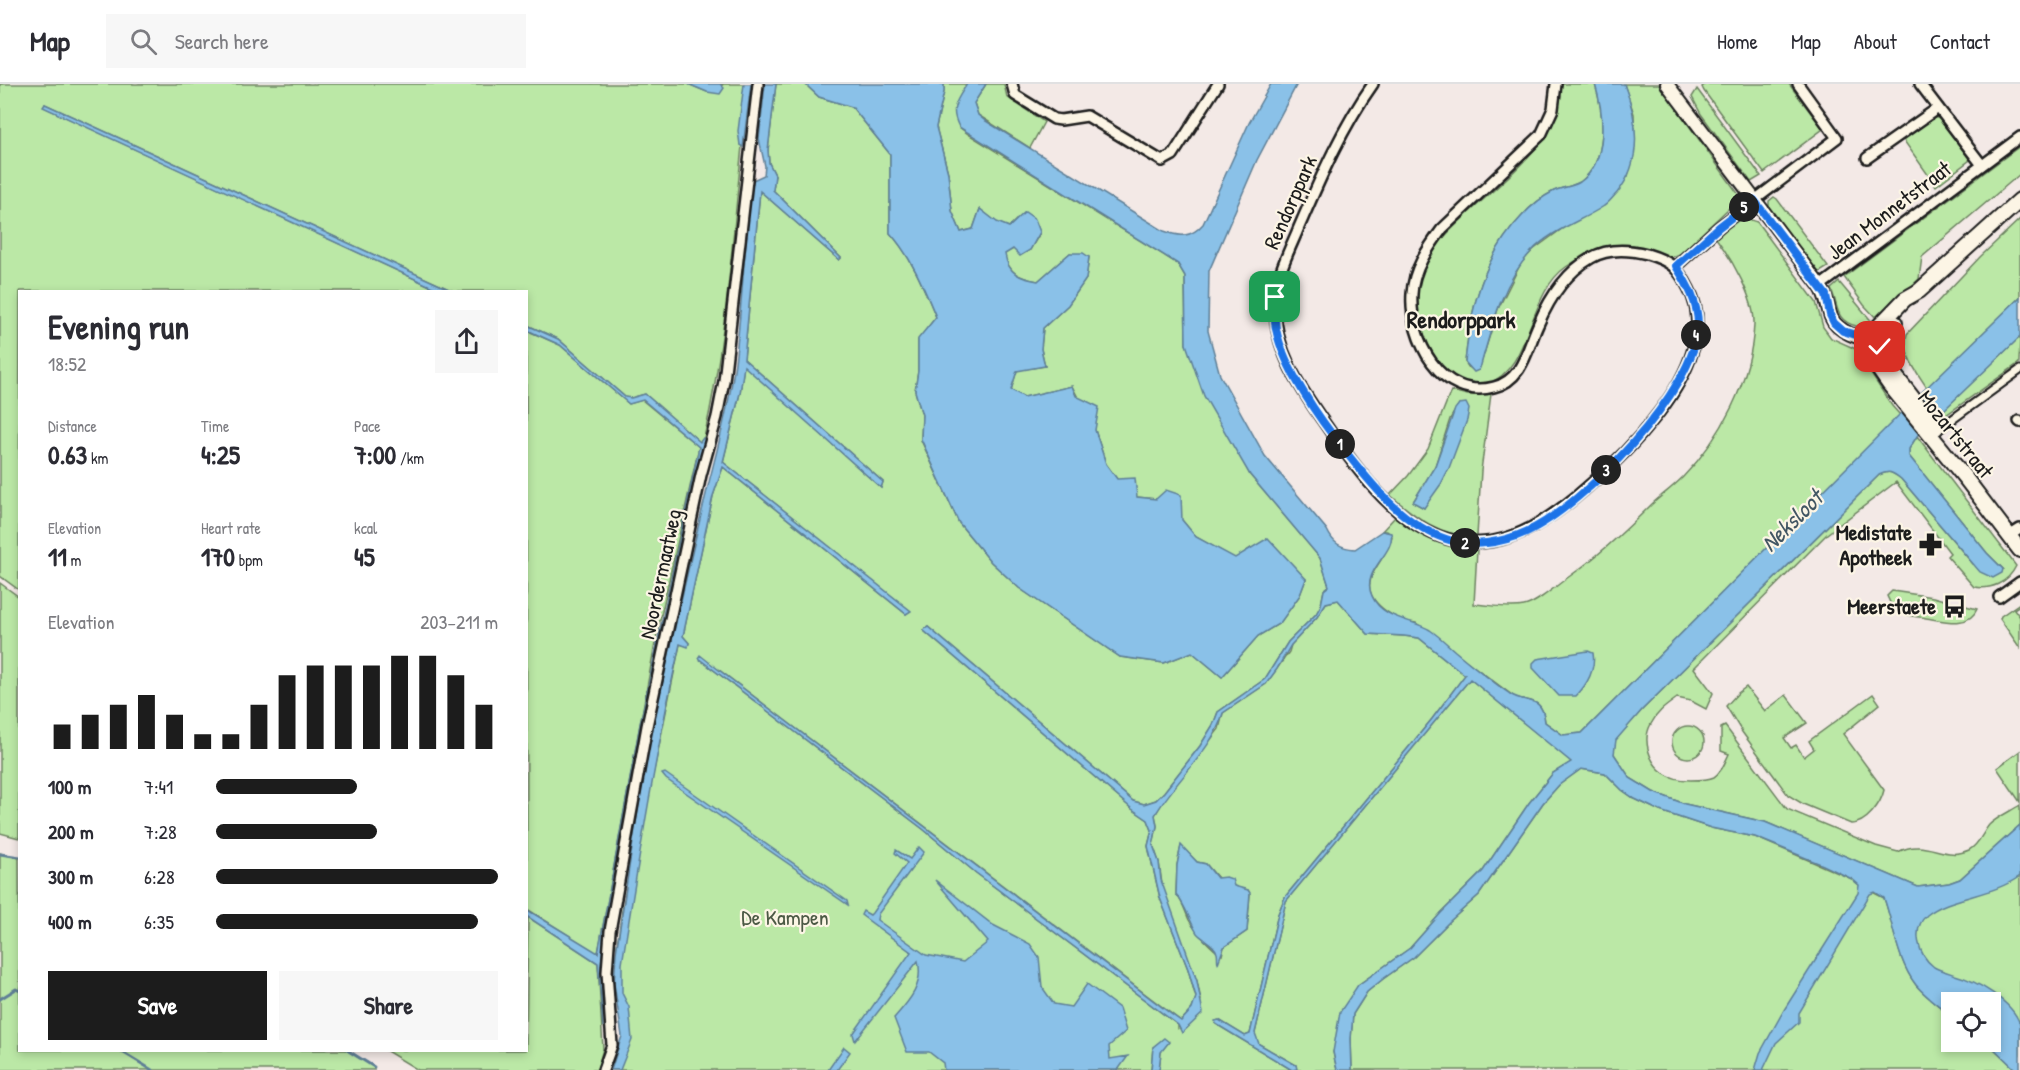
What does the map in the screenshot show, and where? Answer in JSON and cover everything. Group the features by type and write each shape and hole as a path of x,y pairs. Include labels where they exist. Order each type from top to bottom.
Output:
{"main road":[{"path":"1876,342 1877,328 1905,299 1919,291 2020,200"},
{"name":"Mozartstraat","path":"1876,342 1873,361 2016,534 2020,550"}],"street":[{"name":"Noordermaatweg","path":"603,1070 612,1045 607,972 610,931 652,703 701,474 717,417 724,381 758,84"},
{"path":"1012,84 1015,95 1054,119 1087,116 1162,161 1173,155 1218,84"},
{"name":"Rendorppark","path":"1373,84 1350,121 1322,175 1283,267 1275,297 1276,328 1290,367 1340,445 1390,503 1418,526 1446,539 1478,544 1502,540 1526,532 1567,506 1626,450 1671,396 1685,372 1692,350 1698,327 1696,309 1692,293 1676,266"},
{"path":"1556,84 1553,109 1541,135 1442,230 1430,244 1417,271 1412,293 1414,317 1420,342 1425,353 1445,378 1461,387 1478,390 1494,388 1506,383 1523,364 1552,298 1568,276 1579,266 1595,256 1622,250 1648,255 1676,266 1719,227 1837,138 1798,84"},
{"path":"1667,84 1820,286 1826,295 1834,323 1843,331 1876,342"},
{"name":"Jean Monnetstraat","path":"1920,84 1982,165"},
{"path":"1867,158 1938,108"},
{"name":"Jean Monnetstraat","path":"1820,286 2020,137"},
{"path":"1932,430 2020,369"},
{"path":"1999,597 2020,582"}],"green space":[{"path":"0,84 688,84 707,92 722,85 720,84 744,84 740,145 742,146 728,293 712,402 704,438 700,442 645,394 631,398 625,397 558,339 528,325 528,290 451,290 45,104 44,107 439,290 18,290 18,589 0,576"},
{"name":"De Kampen","path":"776,84 805,84 819,97 852,107 890,154 890,233 911,262 936,317 918,340 918,371 915,391 922,415 921,440 959,523 991,562 1019,588 1120,657 1164,663 1192,652 1222,677 1258,636 1280,623 1300,595 1306,579 1251,548 1235,559 1196,537 1182,520 1156,499 1137,497 1117,479 1106,464 1095,430 1072,386 1024,397 1011,390 1017,370 1045,366 1041,349 1043,328 1068,305 1086,279 1089,257 1070,253 1038,281 1032,280 1012,271 1004,254 1013,249 1030,250 1040,233 1016,220 1009,227 997,223 980,209 973,229 961,232 952,211 948,173 936,127 944,84 967,84 963,91 959,127 968,134 1178,264 1185,276 1186,344 1250,475 1320,558 1329,586 1324,590 1321,605 1316,614 1288,642 1265,679 1218,712 1200,746 1164,792 1156,800 1144,804 1133,801 928,627 923,630 1132,809 1148,820 1152,830 1148,846 1160,898 1188,969 1196,998 1192,1009 1181,1021 719,670 698,658 923,829 976,873 1178,1025 1178,1028 1201,1000 1197,981 1163,892 1159,862 1153,845 1157,826 1155,815 1165,798 1219,729 1223,713 1266,684 1289,652 1291,645 1317,617 1326,603 1338,600 1368,634 1419,638 1465,675 1432,719 1285,897 1278,914 1250,1034 1245,1036 1219,1020 1216,1021 1216,1024 1292,1070 1159,1070 1161,1052 1168,1042 1153,1047 1151,1070 613,1070 625,1031 617,946 622,911 680,644 688,646 689,643 683,636 713,496 723,467 906,614 910,611 723,462 740,393 744,365 881,488 883,482 744,359 760,191 839,260 841,258 773,190 775,175 769,163 768,150","holes":["1181,846 1197,862 1206,864 1218,878 1238,888 1248,890 1250,894 1247,931 1224,947 1222,955 1195,929 1176,894 1177,865"]},
{"path":"986,84 1004,84 1007,97 1044,122 1030,148 978,115 974,103"},
{"path":"1561,84 1595,84 1601,109 1600,150 1596,162 1580,182 1554,191 1537,202 1522,216 1498,248 1475,303 1465,362 1469,368 1479,370 1498,309 1521,263 1533,250 1628,176 1635,144 1634,114 1624,84 1659,84 1739,195 1728,209 1680,254 1663,257 1638,246 1619,245 1600,249 1566,267 1553,279 1521,348 1513,363 1502,376 1487,384 1467,383 1454,378 1443,369 1428,350 1421,332 1417,308 1419,277 1428,257 1438,244 1538,146 1553,123 1560,98"},
{"path":"1705,84 1789,84 1823,129 1764,173 1704,91 1702,87"},
{"path":"1697,89 1761,176 1751,182 1701,114 1692,97"},
{"path":"1934,117 1940,119 1970,160 1936,186 1902,138"},
{"path":"2020,146 2020,174 1922,257 1919,279 1877,319 1844,277"},
{"path":"1774,197 1828,267 1820,272 1816,271 1769,211 1769,201"},
{"path":"1748,219 1757,222 1816,302 1823,327 1831,338 1858,350 1858,354 1900,415 1582,733 1563,735 1545,722 1542,710 1536,703 1516,698 1416,623 1393,615 1375,601 1370,591 1370,582 1392,536 1387,531 1382,531 1395,517 1433,541 1454,548 1477,550 1474,604 1512,607 1530,604 1548,593 1602,551 1683,477 1697,461 1722,426 1741,386 1752,345 1753,314 1741,279 1716,238 1737,220"},
{"path":"2020,219 2020,297 1927,388 1908,355 1907,334 1980,257"},
{"path":"1839,282 1873,323 1871,325 1865,328 1856,326 1844,320 1838,312 1831,289"},
{"path":"528,331 560,345 629,404 642,400 699,447 656,638 598,954 528,910"},
{"path":"2020,337 2019,363 1943,417 1939,414"},
{"path":"1451,391 1468,395 1491,394 1481,471 1477,536 1452,534 1441,530 1419,518 1390,495 1428,449","holes":["1459,404 1467,419 1424,508 1413,502 1435,466 1450,419"]},
{"path":"1917,436 2016,566 2013,572 2004,581 1993,586 1974,587 1947,556 1950,553 1896,482 1827,534 1694,668 1713,693 1706,709 1691,701 1677,698 1656,716 1648,730 1647,744 1654,763 1670,777 1706,779 1714,777 1719,772 1729,754 1721,751 1721,728 1725,726 1787,809 1876,846 1898,852 1917,847 1951,853 1969,850 1976,845 1992,822 2020,805 2020,825 1960,879 1949,883 1918,887 1765,822 1685,804 1653,792 1630,778 1614,754 1615,740 1642,710 1879,475 1890,472 1901,479 1973,564 2003,569 1987,553 1909,456 1909,449"},
{"path":"0,583 18,596 18,838 0,833"},
{"path":"1892,591 1933,597 1977,609 1968,619 1954,622 1911,616 1899,612 1889,602 1887,596"},
{"path":"2020,603 2014,609 2020,617 2020,648 2000,619"},
{"path":"1470,679 1572,762 1553,773 1529,803 1483,871 1410,948 1358,985 1333,1052 1337,1070 1296,1070 1296,1065 1259,1044 1255,1033 1286,901"},
{"path":"1746,687 1765,711 1786,695 1807,723 1784,738 1791,748 1796,745 1804,757 1814,749 1809,741 1873,694 1880,704 1843,734 1884,790 1876,807 1867,817 1851,824 1803,804 1788,795 1726,706"},
{"path":"1688,726 1699,731 1704,742 1699,753 1688,758 1677,753 1672,742 1677,731"},
{"path":"2020,751 2020,802 1997,768"},
{"path":"1581,769 1605,773 1635,799 1660,811 1711,828 1755,837 1852,879 1884,898 1904,965 1916,985 1941,1007 1941,1052 1997,1052 2016,1070 1352,1070 1353,1014 1367,992 1414,957 1479,895 1543,803 1559,785"},
{"path":"2020,846 2020,1053 2001,1021 2001,992 1960,992 1927,981 1905,904 1948,891"},
{"path":"0,853 18,858 18,1052 350,1052 374,1067 374,1070 0,1070"},
{"path":"528,917 598,963 603,1049 597,1070 418,1070 388,1052 528,1052"}],"water":[{"path":"688,84 720,84 724,88 720,94 707,92"},
{"path":"744,84 751,84 743,147 740,145 738,131"},
{"path":"765,84 776,84 768,150 769,163 775,175 773,190 841,258 839,260 760,191 744,359 883,482 881,488 744,366 740,393 723,462 911,611 906,614 723,467 713,496 683,636 689,643 688,647 680,644 641,844 622,964 622,993 629,1007 632,1040 620,1070 611,1070 622,1036 614,984 616,953 636,821 661,689 732,385 753,180 764,175 765,166 759,139"},
{"path":"805,84 944,84 936,127 948,173 952,211 961,232 973,229 980,209 997,222 1009,227 1025,212 1035,219 1040,232 1030,250 1020,256 1013,249 1005,254 1012,271 1032,280 1038,281 1070,253 1083,253 1089,257 1086,279 1068,305 1043,328 1041,349 1045,366 1017,371 1011,390 1024,397 1072,386 1076,396 1099,407 1095,430 1106,464 1117,479 1135,478 1137,497 1156,499 1166,490 1181,495 1182,520 1196,537 1235,558 1268,538 1306,579 1300,595 1280,623 1258,636 1222,677 1192,652 1164,663 1120,657 1019,588 991,562 959,523 921,439 922,415 915,391 918,371 918,339 936,317 911,262 890,233 890,154 852,107 819,97"},
{"path":"967,84 986,84 974,103 978,115 984,120 1164,231 1185,235 1199,229 1203,224 1249,123 1271,84 1297,84 1257,160 1209,271 1208,331 1220,375 1265,456 1335,541 1341,546 1355,549 1382,531 1391,533 1388,548 1371,578 1372,596 1377,604 1398,618 1430,630 1510,694 1537,704 1541,707 1545,722 1563,735 1582,733 1922,392 2020,297 2020,337 1917,436 1909,449 1909,456 1987,553 2003,569 2002,573 1993,578 1980,572 1901,479 1890,472 1879,475 1642,710 1616,740 1614,754 1630,778 1653,792 1685,804 1765,822 1918,887 1949,883 1960,879 2020,825 2020,876 1997,888 1936,909 1927,915 1919,927 1919,942 1928,962 1934,967 1964,978 1991,992 1941,992 1941,1007 1928,997 1916,985 1904,965 1884,898 1875,892 1870,894 1799,1013 1799,1022 1776,1043 1763,1070 1755,1070 1760,1053 1784,1010 1858,893 1859,885 1852,879 1823,865 1755,837 1711,828 1660,811 1635,799 1605,773 1581,769 1559,785 1543,803 1479,895 1414,957 1367,992 1353,1014 1352,1070 1337,1070 1333,1052 1340,1012 1358,985 1410,948 1483,871 1529,803 1553,773 1571,762 1470,679 1286,901 1255,1033 1259,1044 1296,1065 1297,1069 1292,1070 1216,1024 1215,1021 1219,1020 1245,1036 1250,1034 1278,914 1285,897 1432,719 1465,675 1419,638 1368,634 1338,600 1326,603 1317,617 1291,645 1266,684 1223,713 1203,752 1155,815 1157,826 1153,845 1159,862 1161,880 1197,981 1203,1013 1182,1033 1178,1025 976,873 923,829 698,658 700,655 1171,1014 1181,1021 1192,1009 1196,997 1188,969 1160,898 1148,846 1152,830 1148,820 1132,809 923,630 928,627 1133,801 1144,804 1156,800 1164,792 1200,746 1218,712 1265,679 1288,642 1316,614 1321,605 1324,590 1329,586 1320,558 1250,475 1204,396 1186,344 1185,276 1178,264 959,127 954,109"},
{"path":"1595,84 1624,84 1635,126 1636,140 1631,168 1625,181 1608,203 1547,238 1521,264 1505,291 1481,365 1479,370 1474,372 1465,362 1467,342 1481,284 1498,248 1533,205 1554,191 1580,182 1596,162 1600,150 1602,123"},
{"path":"45,104 451,290 439,290 43,107"},
{"path":"528,325 558,339 625,397 631,398 645,394 700,442 703,438 706,439 675,575 604,939 601,965 603,1027 598,963 528,917 528,910 598,953 640,724 699,447 643,400 629,404 560,345 528,330"},
{"path":"1466,403 1469,409 1467,420 1449,468 1424,508 1413,502 1435,466 1455,409 1459,404"},
{"path":"1588,651 1593,653 1592,671 1584,687 1576,696 1559,696 1533,668 1533,663 1537,659"},
{"path":"665,773 847,901 848,905 666,779 662,774"},
{"path":"1181,845 1197,862 1206,864 1217,878 1232,879 1234,886 1248,890 1250,893 1247,931 1224,947 1218,963 1216,950 1197,933 1176,894 1177,865"},
{"path":"919,847 924,852 878,914 877,920 926,955 963,962 988,942 935,880 993,925 1030,944 1039,957 1042,987 1054,1004 1071,1007 1087,984 1119,1008 1126,1031 1109,1046 1110,1059 1128,1056 1118,1070 944,1070 943,1063 929,1052 907,1052 894,1018 910,999 917,985 918,961 855,1041 853,1034 911,952 861,915 863,911 870,915 872,913 907,863 895,853 896,850 910,859"},
{"path":"2001,999 2010,1007 2020,1024 2020,1070 2016,1070 1997,1052 2001,1052"},
{"path":"1164,1038 1169,1042 1161,1052 1159,1070 1151,1070 1153,1047"},
{"path":"844,1047 850,1052 837,1070 828,1070"}],"waterway":[{"path":"0,854 18,857"},
{"path":"0,999 18,990"},
{"path":"122,1052 152,1070"},
{"path":"350,1052 374,1067"}],"place":[{"name":"Medistate Apotheek","path":"1930,545"},
{"name":"Meerstaete","path":"1954,606"}],"district":[{"name":"Rendorppark","path":"1461,320"}],"route":[{"path":"1275,297 1276,328 1290,367 1314,408 1367,478 1390,503 1418,526 1446,539 1478,544 1502,540 1526,532 1567,506 1599,477 1653,420 1685,372 1698,327 1692,293 1676,266 1719,227 1754,200 1826,295 1834,323 1843,331 1881,343 1880,347"}],"water label":[{"name":"Neksloot","path":"1792,521"}]}
